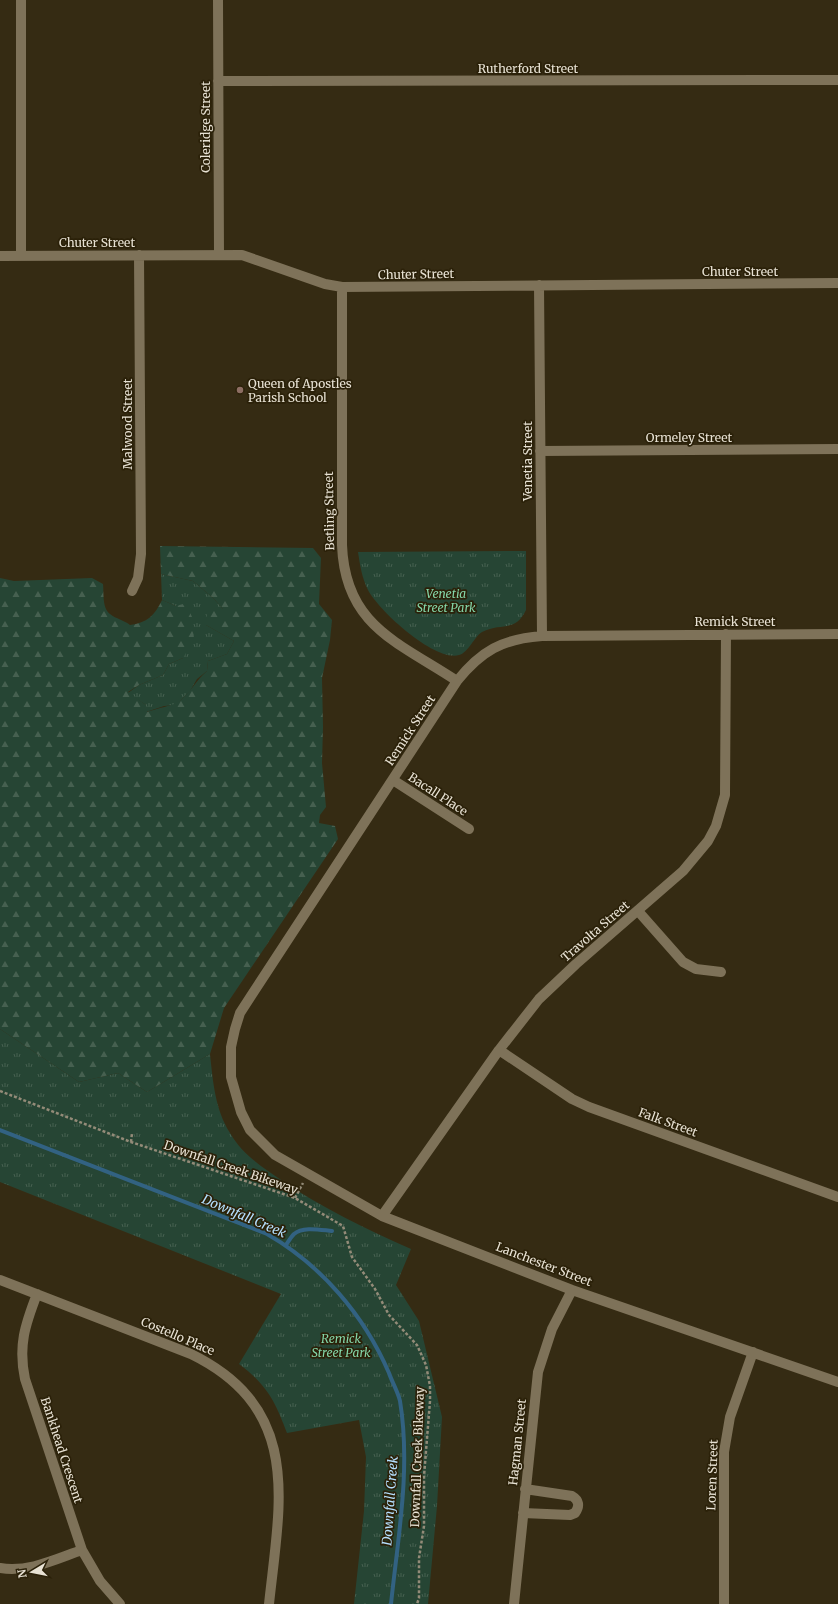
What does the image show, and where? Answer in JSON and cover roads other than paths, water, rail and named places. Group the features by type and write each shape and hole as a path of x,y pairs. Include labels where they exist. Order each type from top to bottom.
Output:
{"street":[{"path":"21,0 21,256"},
{"name":"Coleridge Street","path":"218,0 219,254"},
{"name":"Rutherford Street","path":"218,81 838,80"},
{"name":"Chuter Street","path":"0,256 219,254 248,256 325,284 342,287 838,283"},
{"name":"Malwood Street","path":"132,591 138,578 141,554 139,255"},
{"name":"Venetia Street","path":"539,285 542,636"},
{"name":"Betling Street","path":"342,287 342,545 345,574 348,585 361,610 377,629 457,681"},
{"name":"Ormeley Street","path":"540,451 838,449"},
{"name":"Travolta Street","path":"382,1216 520,1022 557,981 683,871 708,842 722,809 726,777 726,634"},
{"name":"Remick Street","path":"257,1138 250,1130 242,1112 231,1077 231,1047 234,1029 240,1013 457,681 476,660 492,648 515,639 542,636 838,634"},
{"name":"Bacall Place","path":"392,780 469,830"},
{"path":"638,911 683,962 696,969 721,972"},
{"name":"Falk Street","path":"499,1050 572,1099 589,1107 838,1197"},
{"name":"Lanchester Street","path":"257,1138 275,1155 307,1175 382,1216 572,1290 837,1381"},
{"name":"Costello Place","path":"0,1280 191,1354 210,1363 238,1386 248,1398 267,1427 278,1467 280,1502 270,1604"},
{"name":"Hagman Street","path":"514,1604 538,1372 552,1329 572,1290"},
{"name":"Bankhead Crescent","path":"37,1294 22,1338 23,1368 82,1550 100,1581 120,1604"},
{"name":"Loren Street","path":"724,1604 724,1452 730,1417 753,1352"},
{"path":"523,1513 570,1516 575,1513 578,1507 577,1501 572,1496 525,1489"},
{"path":"0,1568 17,1569 27,1567 82,1550"}],"waterway":[{"name":"Downfall Creek","path":"0,1130 267,1234 287,1246 323,1276 339,1293 367,1331 379,1352 400,1401 403,1426 404,1477 400,1528 391,1604"},
{"path":"286,1245 294,1234 302,1230 312,1229 332,1231"}],"place":[{"name":"Queen of Apostles Parish School","path":"240,390"}],"park label":[{"name":"Venetia Street Park","path":"446,600"},
{"name":"Remick Street Park","path":"341,1345"}]}
